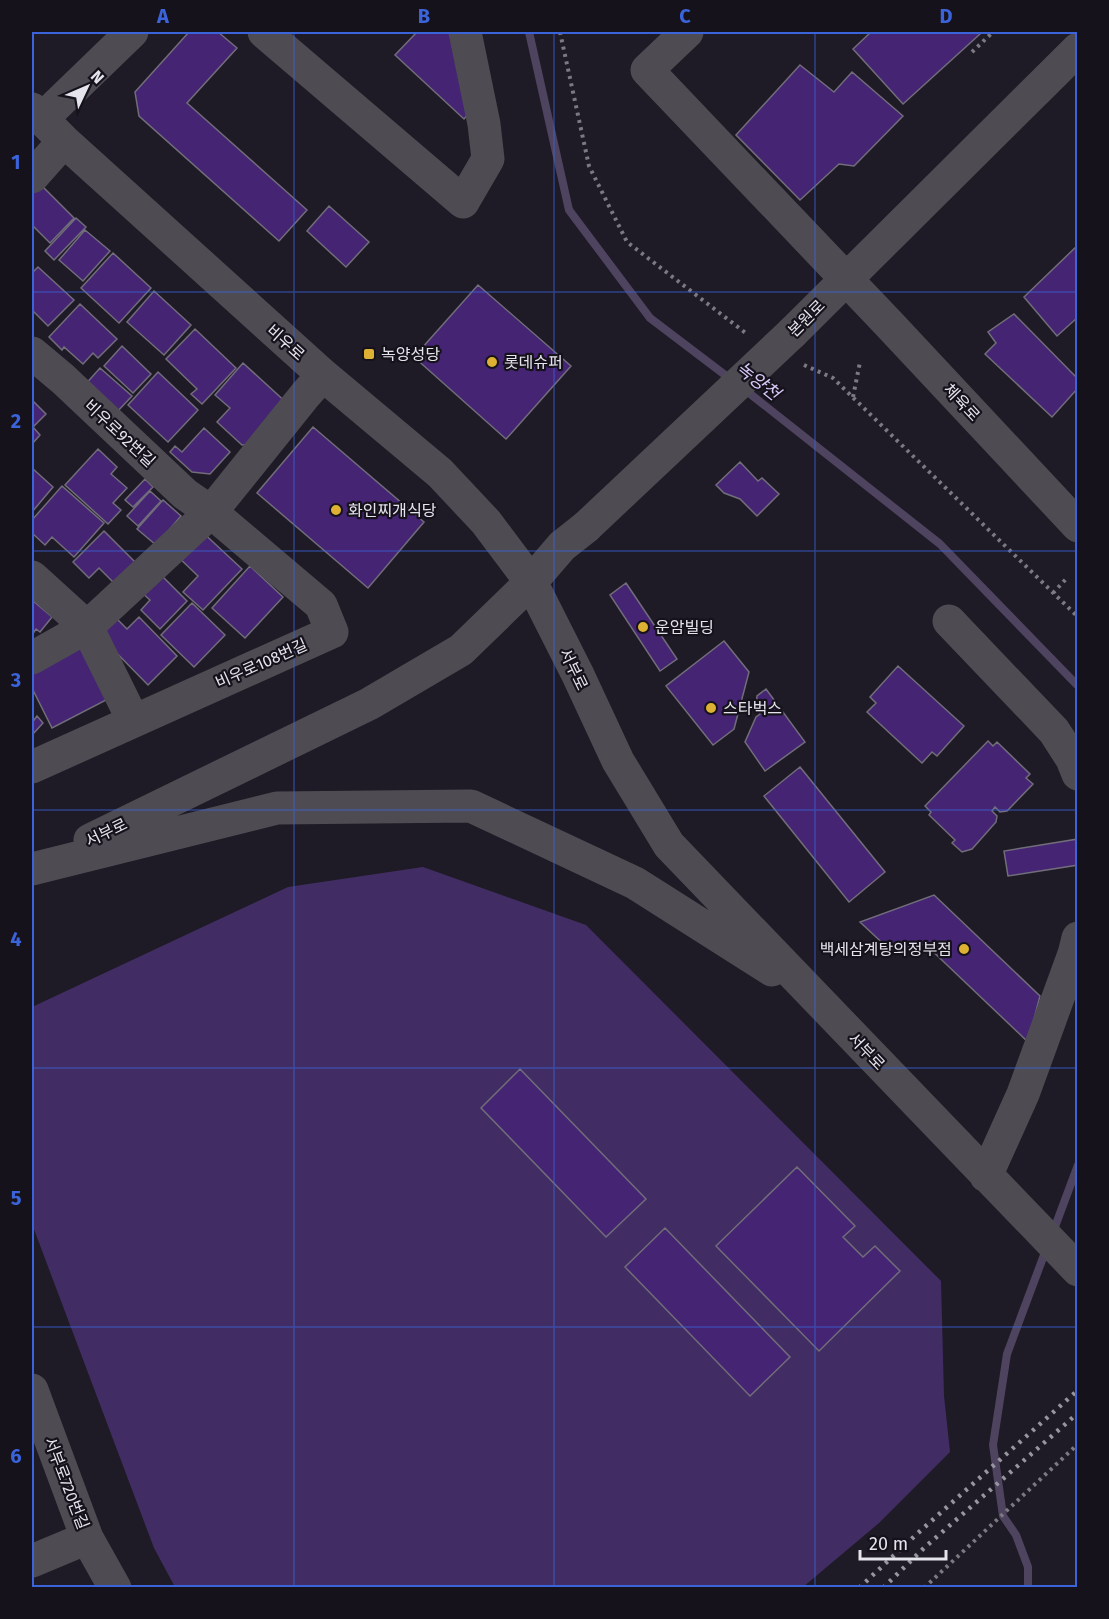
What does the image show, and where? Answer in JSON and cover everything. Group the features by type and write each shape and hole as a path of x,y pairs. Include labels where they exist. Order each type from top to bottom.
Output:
{"street":[{"path":"32,177 46,123 132,32"},
{"path":"264,32 463,202 488,159 484,124 465,32"},
{"name":"체육로","path":"687,32 646,70 1077,526"},
{"name":"본원로","path":"531,582 562,546 793,347 845,279 1077,49"},
{"name":"비우로","path":"46,123 323,375 440,473 486,522 531,582"},
{"name":"비우로92번길","path":"32,353 63,379 185,494 211,512"},
{"path":"32,658 87,627 211,512 323,375"},
{"name":"비우로108번길","path":"32,767 332,632 321,605 211,512"},
{"path":"32,577 87,627 133,720"},
{"name":"서부로","path":"32,869 369,704 461,650 531,582 618,761 669,845 1077,1270"},
{"path":"949,621 1054,731 1072,759 1077,774"},
{"path":"32,869 277,808 471,806 634,883 815,997"},
{"path":"992,1182 1074,954 1077,938"},
{"name":"서부로720번길","path":"32,1390 103,1583"},
{"path":"32,1561 87,1538"}],"path":[{"path":"560,32 589,166 627,242 755,341"},
{"path":"972,52 993,32"},
{"path":"793,347 853,397 1077,617"},
{"path":"853,397 860,362"},
{"path":"1053,593 1066,579"},
{"path":"924,1587 1077,1444"}],"shaded area":[{"path":"423,867 586,925 941,1281 944,1396 950,1452 879,1523 803,1587 175,1587 154,1548 32,1224 32,1007 288,887"}],"building":[{"path":"189,32 218,32 237,48 187,103 307,210 279,241 139,116 135,92"},
{"path":"417,32 450,32 473,108 464,119 395,55"},
{"path":"871,32 978,32 980,34 903,104 853,49"},
{"path":"800,65 834,92 852,72 903,116 854,166 839,164 800,200 736,135"},
{"path":"36,180 74,218 50,243 32,225 32,184"},
{"path":"329,206 369,242 346,267 307,231"},
{"path":"76,218 86,227 54,260 45,251"},
{"path":"85,230 110,251 83,281 59,260"},
{"path":"1078,245 1078,317 1057,336 1024,297"},
{"path":"113,253 151,288 119,323 81,288"},
{"path":"38,267 74,300 48,326 32,310 32,273"},
{"name":"롯데슈퍼","path":"478,285 571,366 506,439 414,357"},
{"path":"154,291 191,325 164,355 127,322"},
{"path":"80,304 117,339 98,358 93,353 83,364 64,347 62,350 49,337"},
{"path":"1014,314 1078,379 1078,388 1052,417 985,354 996,343 988,332"},
{"path":"195,329 236,368 202,404 191,394 197,389 166,359"},
{"path":"122,346 151,374 133,393 104,366"},
{"path":"243,363 289,405 254,444 242,445 217,422 230,408 215,395"},
{"path":"100,368 132,396 115,414 84,386"},
{"path":"158,372 198,410 168,442 128,405"},
{"path":"32,400 46,414 33,427 40,435 32,444"},
{"path":"313,427 424,522 368,588 257,493"},
{"path":"204,428 230,452 210,474 192,472 170,452 175,446 182,452"},
{"path":"98,449 117,467 111,474 127,488 113,503 121,510 108,524 65,485"},
{"path":"740,462 758,481 762,478 779,494 757,516 740,499 724,493 716,485"},
{"path":"32,468 53,487 32,512"},
{"path":"145,479 153,487 133,507 125,500"},
{"path":"62,486 104,523 74,557 52,537 45,545 32,533 32,520"},
{"path":"150,491 161,501 138,526 127,516"},
{"path":"163,500 181,516 156,545 137,529"},
{"path":"198,528 242,569 203,610 183,592 198,576 174,553"},
{"path":"104,531 139,566 118,587 99,568 89,578 73,562"},
{"path":"250,566 283,597 245,638 212,608"},
{"path":"158,572 187,601 160,629 141,610 150,600 140,591"},
{"name":"운암빌딩","path":"626,583 677,659 660,671 610,595"},
{"path":"32,600 52,617 40,632 36,629 32,635"},
{"path":"192,603 225,635 194,667 161,635"},
{"path":"115,617 127,629 139,617 177,656 148,685 98,634"},
{"name":"스타벅스","path":"724,641 749,672 734,729 713,745 666,686"},
{"path":"81,642 110,698 52,728 32,688 32,667"},
{"path":"898,666 964,726 937,756 932,752 922,763 867,712 876,703 870,697"},
{"path":"766,689 805,742 765,771 745,742 756,717 760,714 756,707 757,696"},
{"path":"37,716 43,723 32,735 32,718 34,720"},
{"path":"988,741 993,746 997,742 1030,774 1026,778 1033,784 1007,811 1000,812 995,807 992,811 997,816 996,822 972,849 962,852 952,843 955,840 929,815 931,812 925,806"},
{"path":"800,767 885,872 849,902 764,796"},
{"path":"1078,839 1078,865 1008,876 1004,851"},
{"path":"934,895 1040,996 1028,1042 925,944 891,951 860,922"},
{"path":"520,1069 646,1199 606,1237 481,1108"},
{"path":"797,1167 855,1226 843,1237 863,1257 875,1246 900,1271 819,1351 716,1246"},
{"path":"665,1228 790,1357 750,1396 625,1267"}],"waterway":[{"name":"녹양천","path":"529,32 569,210 650,318 733,381"},
{"name":"녹양천","path":"744,389 940,544 1078,686"},
{"path":"1053,1232 1078,1165"},
{"path":"1028,1588 1028,1567 1016,1535 1003,1516 993,1445 1007,1354 1047,1247"}],"railway":[{"path":"859,1588 1078,1390"},
{"path":"883,1588 924,1548 1078,1413"}],"place":[{"name":"녹양성당","path":"369,354"},
{"name":"롯데슈퍼","path":"492,362"},
{"name":"화인찌개식당","path":"336,510"},
{"name":"운암빌딩","path":"643,627"},
{"name":"스타벅스","path":"711,708"},
{"name":"백세삼계탕의정부점","path":"964,949"}]}
